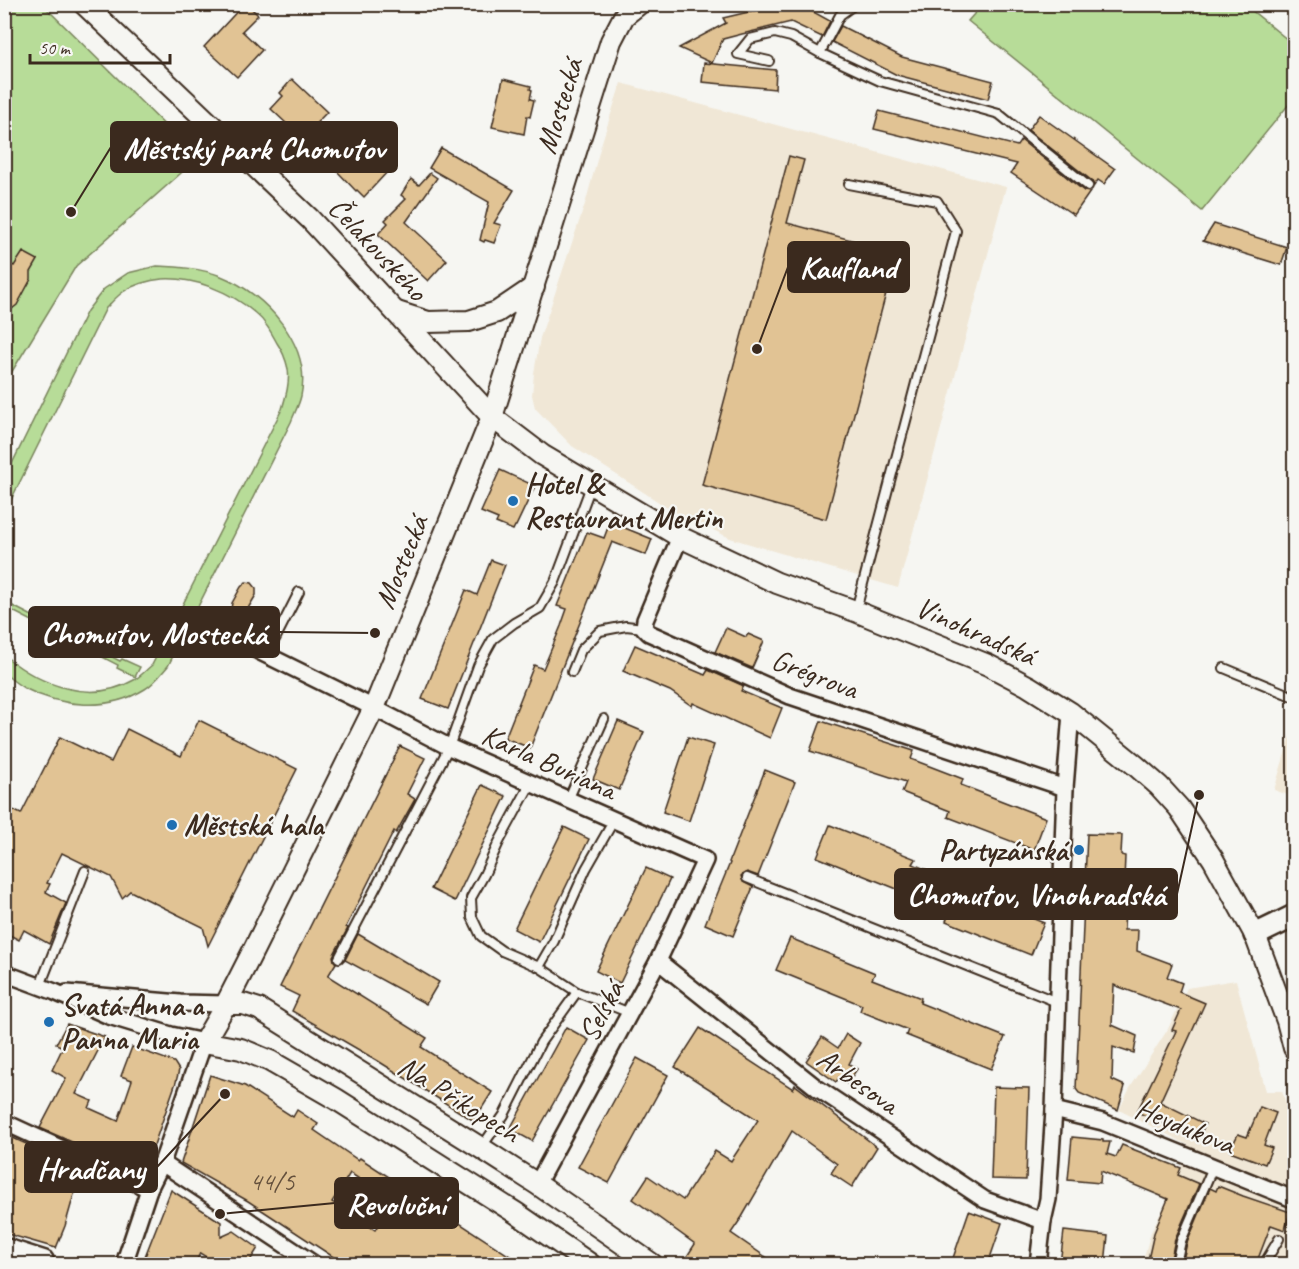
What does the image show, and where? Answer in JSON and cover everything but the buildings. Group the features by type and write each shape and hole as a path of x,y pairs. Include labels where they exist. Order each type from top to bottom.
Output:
{"main road":[{"path":"1255,935 1294,916"}],"street":[{"name":"Čelakovského","path":"84,4 310,219 492,417"},
{"name":"Mostecká","path":"124,1263 204,1042 226,1004 374,708 492,417 611,40 624,16 639,4"},
{"path":"396,312 428,322 469,321 497,312 534,287"},
{"name":"Vinohradská","path":"492,417 542,455 680,537 777,583 855,611 987,665 1028,686 1071,713 1159,786 1179,808 1213,859 1255,935 1287,1021 1294,1048"},
{"path":"644,628 680,537"},
{"name":"Grégrova","path":"644,628 649,633 790,696 1065,788"},
{"name":"Karla Buriana","path":"218,631 449,747 705,860"},
{"path":"1038,1264 1048,1199 1054,1110 1065,788 1071,713"},
{"name":"Selská","path":"537,1184 658,962 705,860"},
{"name":"Arbesova","path":"658,962 817,1088 985,1200 1043,1221"},
{"path":"4,973 109,1016 171,1035 241,1049 270,1061 336,1099 516,1213 590,1264"},
{"path":"55,992 180,1003 226,1004"},
{"name":"Na Příkopech","path":"226,1004 243,1004 259,1009 537,1184 652,1264"},
{"name":"Heydukova","path":"1054,1110 1103,1122 1293,1199"},
{"path":"4,1122 149,1189"},
{"path":"162,1163 314,1264"},
{"path":"4,1246 45,1259"}],"lane":[{"path":"820,53 840,15 855,4"},
{"path":"769,61 738,54 750,39 775,33 791,37 880,81 999,114 1088,186"},
{"path":"849,184 937,201 956,231 855,611"},
{"path":"339,958 449,747 478,666 492,639 540,608 555,582 591,485"},
{"path":"267,655 299,592"},
{"path":"572,672 581,650 600,631 626,626 644,628"},
{"path":"1224,668 1294,698"},
{"path":"568,800 604,719"},
{"path":"531,783 471,898 472,917 481,936 502,951 538,967 577,992 630,1013"},
{"path":"538,967 554,941 586,869 614,820"},
{"path":"40,986 85,871"},
{"path":"747,878 1057,1002"},
{"path":"481,1148 504,1115 541,1042 577,992"},
{"path":"1176,1264 1181,1241 1213,1167"},
{"path":"1264,1264 1279,1239"}],"shaded area":[{"path":"621,83 1006,187 898,588 730,538 671,510 572,446 535,408 532,395 540,338 586,201"},
{"path":"1294,724 1294,797 1274,790"},
{"path":"1236,980 1266,1091 1282,1091 1291,1119 1294,1264 1142,1264 1151,1232 1168,1199 1188,1145 1119,1110 1130,1088 1168,1029 1187,988"}],"green space":[{"path":"5,5 43,5 198,158 76,266 5,383"},
{"path":"982,5 1245,5 1294,45 1294,98 1202,211 968,21"},
{"path":"157,266 181,267 221,276 238,284 269,308 292,340 299,358 303,377 301,396 291,422 168,666 148,687 131,696 100,704 69,703 38,694 16,683 5,674 5,656 34,676 66,688 84,691 101,691 118,687 137,678 152,665 282,409 286,394 288,374 282,352 265,323 245,305 224,292 200,283 162,279 136,285 123,292 106,308 5,512 5,478 87,311 104,289 128,273"},
{"path":"5,602 120,661 122,659 140,667 135,677 117,668 118,665 5,607"}],"place":[{"name":"Městský park Chomutov","path":"71,212"},
{"name":"Kaufland","path":"757,349"},
{"name":"Hotel & Restaurant Mertin","path":"513,501"},
{"name":"Chomutov, Mostecká","path":"375,633"},
{"name":"Chomutov, Vinohradská","path":"1199,795"},
{"name":"Městská hala","path":"172,825"},
{"name":"Partyzánská","path":"1079,850"},
{"name":"Svatá Anna a Panna Maria","path":"49,1022"},
{"name":"Hradčany","path":"225,1094"},
{"name":"Revoluční","path":"220,1214"}]}
